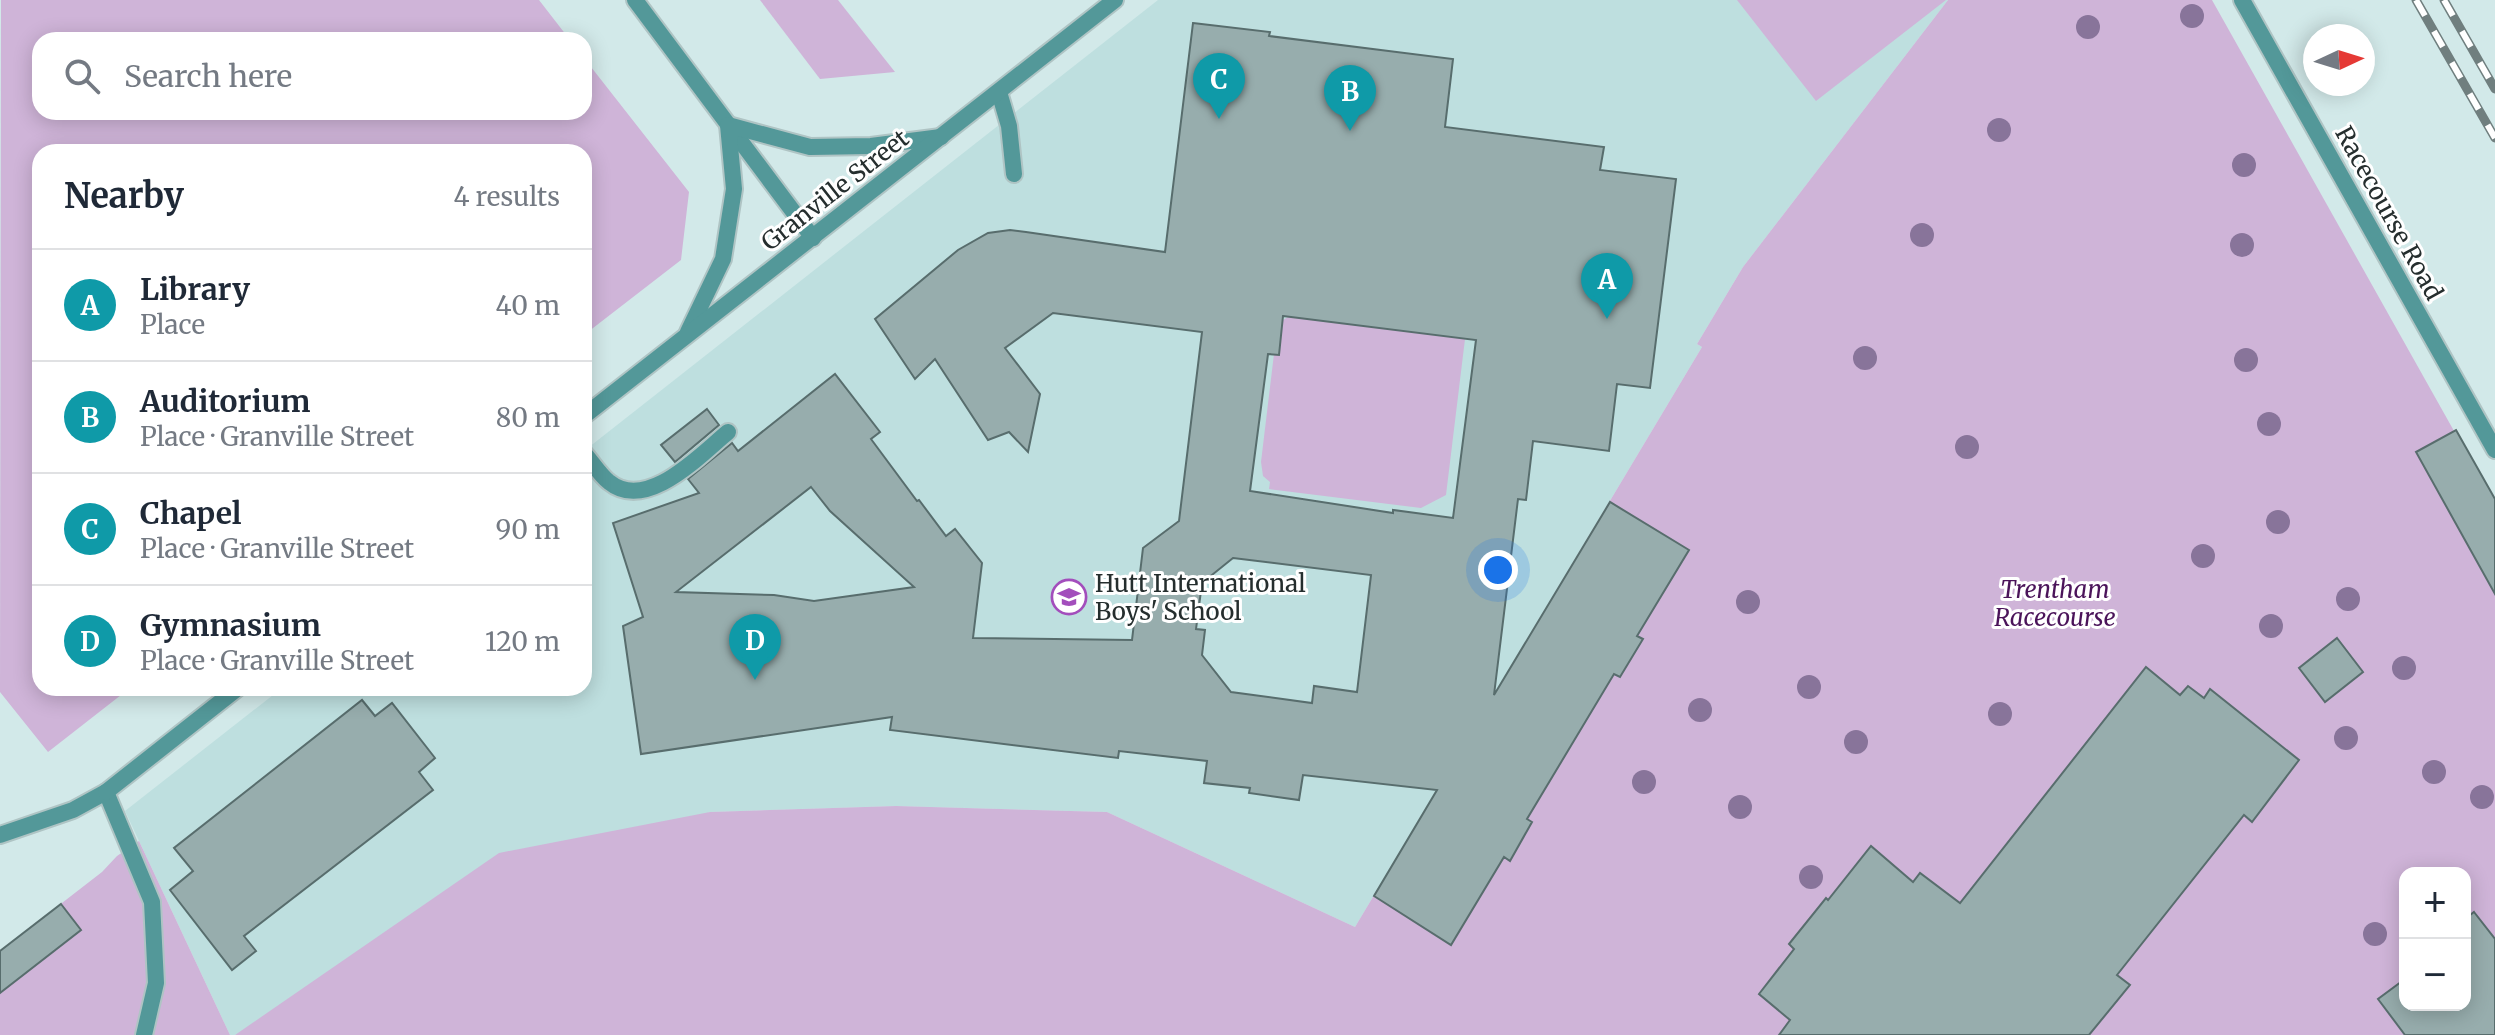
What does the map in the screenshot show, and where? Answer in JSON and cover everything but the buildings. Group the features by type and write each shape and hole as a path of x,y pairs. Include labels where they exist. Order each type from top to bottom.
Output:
{"street":[{"path":"635,0 813,238"},
{"name":"Granville Street","path":"592,410 1115,0"},
{"name":"Racecourse Road","path":"2242,0 2495,450"},
{"path":"999,92 1009,126 1014,174"},
{"path":"728,125 810,147 871,146 942,137"},
{"path":"685,337 723,259 734,189 728,125"},
{"path":"592,462 610,483 624,489 639,490 669,481 728,432"},
{"path":"0,835 73,810 106,792 228,696"},
{"path":"106,792 152,902 156,983 144,1035"}],"shaded area":[{"name":"Hutt International Boys' School","path":"1158,0 1948,0 1743,267 1697,344 1702,347 1355,927 1107,812 896,806 710,812 230,1035 125,811 272,696 592,696 592,445"}],"green space":[{"path":"1,0 539,0 564,32 32,32 32,120 592,120 592,68 689,192 681,260 592,329 592,144 32,144 32,696 120,696 48,752 0,692"},
{"path":"760,0 838,0 895,72 820,79"},
{"path":"1737,0 1946,0 1816,101"},
{"name":"Trentham Racecourse","path":"1948,0 2212,0 2495,504 2495,1035 235,1035 499,853 710,812 896,806 1107,812 1355,927 1702,347 1697,344 1743,267"},
{"path":"1288,317 1465,339 1446,495 1421,508 1269,489 1270,482 1263,476 1261,462 1274,354 1279,355 1283,320"},
{"path":"139,841 230,1035 0,1035 0,951"}],"railway":[{"path":"2416,0 2495,138"},
{"path":"2444,0 2495,89"}],"place":[{"name":"Chapel","path":"1219,119"},
{"name":"Auditorium","path":"1350,131"},
{"name":"Library","path":"1607,319"},
{"name":"Hutt International Boys' School","path":"1069,597"},
{"name":"Gymnasium","path":"755,680"}]}
